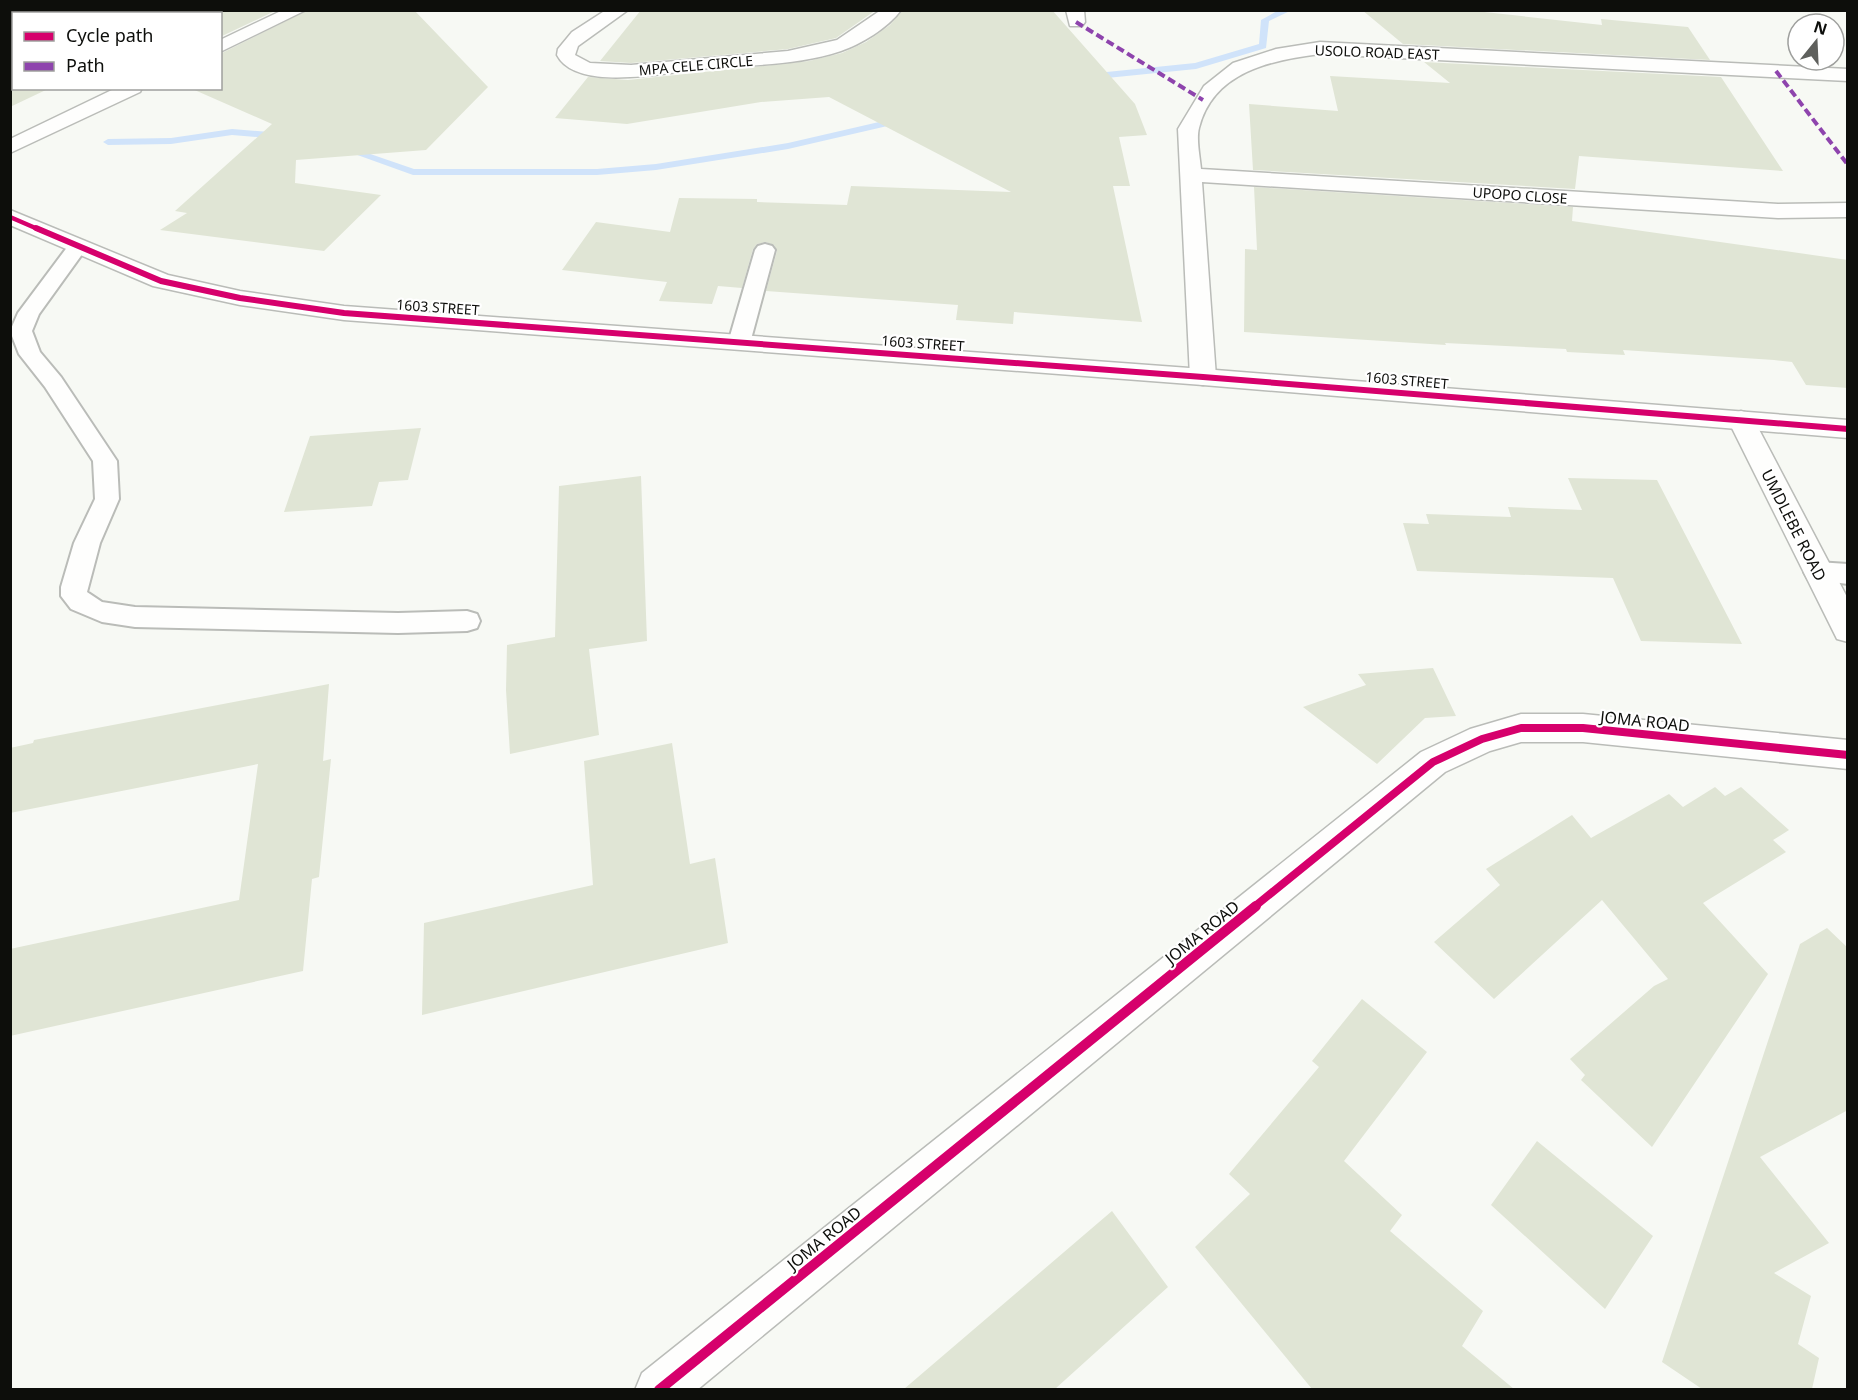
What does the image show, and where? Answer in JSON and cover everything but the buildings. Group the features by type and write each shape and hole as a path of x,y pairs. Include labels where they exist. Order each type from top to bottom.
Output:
{"street":[{"path":"222,46 298,10"},
{"name":"MPA CELE CIRCLE","path":"620,10 573,39 567,47 566,55 569,62 581,68 622,72 801,55 836,47 858,37 892,10"},
{"name":"USOLO ROAD EAST","path":"1203,377 1188,129 1203,100 1224,75 1237,67 1255,59 1289,52 1352,49 1848,75"},
{"path":"10,147 129,90"},
{"name":"UPOPO CLOSE","path":"1192,175 1778,211 1848,210"},
{"name":"1603 STREET","path":"10,218 161,281 240,298 344,313 1203,377 1848,429"},
{"name":"UMDLEBE ROAD","path":"1741,420 1848,630"},
{"name":"JOMA ROAD","path":"659,1389 1433,762 1482,739 1521,728 1583,728 1848,755"}],"lane":[{"path":"78,246 29,313 21,331 30,354 53,382 105,461 107,499 87,543 74,587 74,596 82,605 111,614 135,617 399,623 467,621"},
{"path":"739,343 765,250"},
{"path":"1817,572 1848,574"}],"waterway":[{"path":"1087,77 1196,66 1263,46 1265,20 1288,10"},
{"path":"343,148 413,172 597,172 656,167 788,146 905,119"},
{"path":"108,142 171,141 232,132 283,136"}],"marked path":[{"path":"1076,22 1203,100"},
{"path":"1776,71 1848,165"}],"cycle path":[{"path":"10,217 161,281 240,298 344,313 1203,377 1848,429"},
{"path":"659,1390 1433,762 1482,739 1521,728 1583,728 1848,755"}]}
